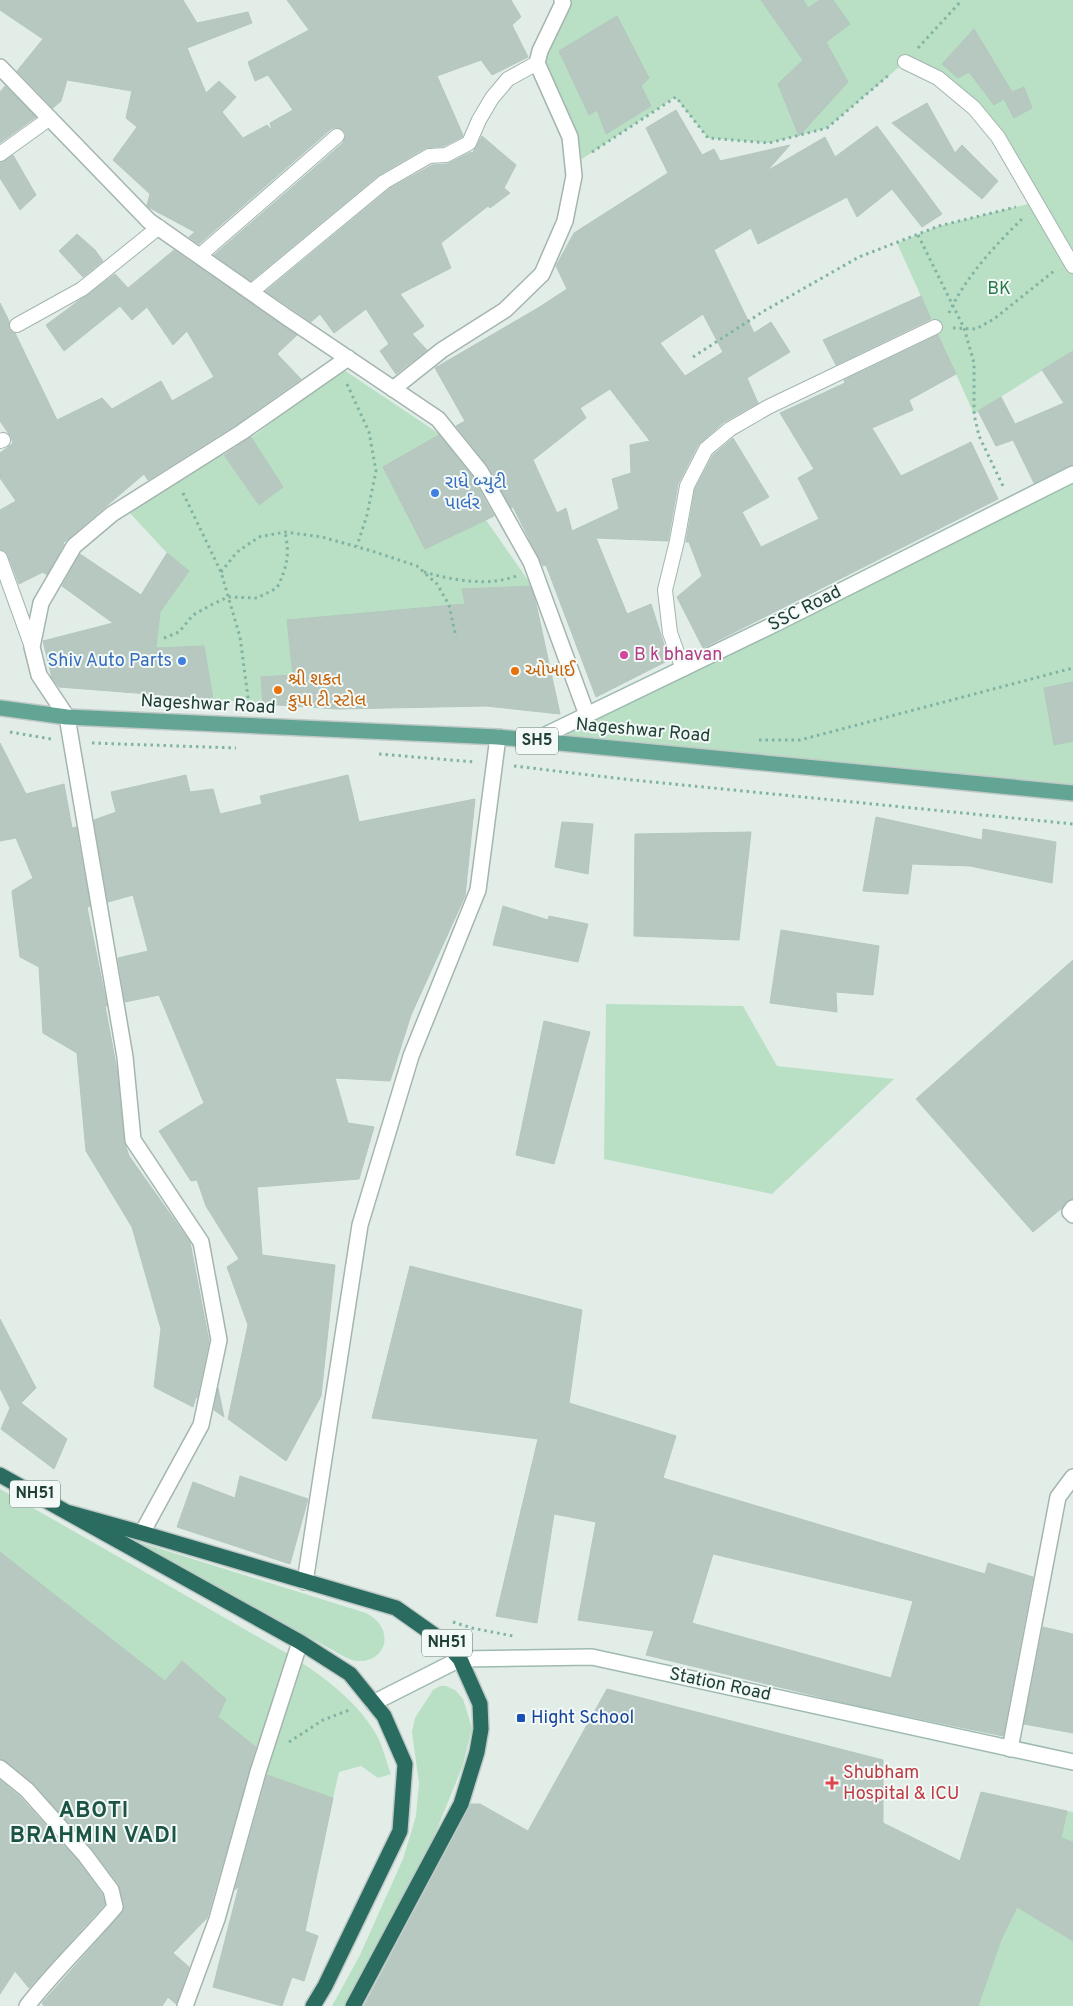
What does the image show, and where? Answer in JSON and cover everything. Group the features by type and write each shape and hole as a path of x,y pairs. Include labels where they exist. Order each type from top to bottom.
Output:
{"highway":[{"name":"NH51","path":"0,1475 300,1642 350,1674 384,1716 405,1764 400,1831 313,2006"},
{"name":"NH51","path":"70,1513 142,1532 396,1608 447,1644 460,1659 480,1704 481,1729 470,1778 461,1804 354,2006"}],"main road":[{"name":"Nageshwar Road","path":"0,708 67,717 498,737 1073,793"}],"street":[{"path":"393,389 442,350 505,310 542,274 565,221 574,176 570,137 537,63 540,50 562,0"},
{"path":"0,67 149,221 438,419 480,471 531,562 587,715"},
{"path":"142,1532 202,1425 220,1340 201,1242 133,1140 125,1057 67,717 39,675 32,648 41,602 74,546 112,514 242,432 348,358"},
{"name":"SSC Road","path":"535,740 683,669 1073,474"},
{"path":"306,1582 360,1225 411,1056 478,890 498,737"},
{"path":"1073,1208 1070,1212 1073,1215"},
{"path":"1010,1749 1058,1497 1073,1477"},
{"path":"186,2006 217,1919 258,1772 300,1642"},
{"name":"Station Road","path":"373,1703 460,1659 592,1657 1073,1762"},
{"path":"0,1768 28,1790 85,1855 111,1890 115,1907 85,1942 38,1991 27,2006"}],"lane":[{"path":"905,62 938,78 974,108 998,137 1071,262"},
{"path":"251,292 384,182 429,156 446,155 469,142 479,120 508,79 537,63"},
{"path":"0,154 50,118"},
{"path":"199,256 337,136"},
{"path":"17,325 82,289 158,227"},
{"path":"683,669 670,633 665,590 677,541 687,486 706,448 730,429 768,407 935,327"},
{"path":"0,558 32,648"}],"path":[{"path":"573,165 676,97 708,138 769,143 827,128 905,62 962,0"},
{"path":"693,357 764,311 859,257 940,226 1036,202"},
{"path":"935,327 947,320 958,294 1009,231 1036,202"},
{"path":"918,235 964,328 974,363 974,414 979,436 1012,505"},
{"path":"935,327 976,329 994,319 1071,262"},
{"path":"333,369 348,386 369,432 376,471 367,515 357,546"},
{"path":"174,475 221,572 240,637 250,711"},
{"path":"221,572 237,552 259,537 285,532 322,537 357,546 417,566 437,584 449,604 456,637"},
{"path":"164,638 179,632 193,615 228,597 256,598 277,588 286,567 288,548 285,532"},
{"path":"423,572 446,578 484,582 518,576 523,573 531,562"},
{"path":"753,740 800,740 1073,668"},
{"path":"9,732 72,742 237,748"},
{"path":"372,754 495,763 642,781 1073,824"},
{"path":"447,1620 472,1628 520,1638"},
{"path":"284,1746 323,1720 357,1707"}],"green space":[{"name":"BK","path":"562,0 1073,0 1073,351 974,414 897,243 939,226 1036,202 974,108 905,62 827,128 769,143 708,138 675,97 573,165 540,51"},
{"path":"341,368 441,435 384,467 425,549 486,520 532,586 463,589 472,636 287,621 293,675 261,677 263,704 213,699 204,646 156,648 158,633 146,631 189,571 167,553 129,512 223,454 259,505 283,487 251,438"},
{"path":"1073,473 1073,793 535,740"},
{"path":"606,1004 743,1006 777,1066 894,1079 772,1194 604,1159"},
{"path":"0,1489 295,1658 318,1674 360,1711 381,1743 391,1774 378,1778 361,1766 339,1772 333,1798 258,1772 264,1753 218,1717 226,1699 165,1681 0,1552"},
{"path":"132,1540 366,1613 375,1619 381,1627 384,1643 381,1651 367,1660 355,1661 345,1657"},
{"path":"440,1686 446,1686 455,1690 463,1699 472,1728 463,1765 433,1839 344,2006 332,2006 360,1955 403,1859 416,1816 419,1783 412,1732 415,1718 433,1690"},
{"path":"1067,1811 1073,1812 1073,1842 1061,1838"},
{"path":"1017,1907 1069,1939 1073,1931 1073,2006 978,2006 1001,1940"}],"building":[{"path":"0,0 183,0 197,23 248,12 252,23 187,48 206,93 219,81 236,97 222,112 243,138 267,125 272,130 270,123 293,110 268,75 255,81 248,62 309,30 287,0 511,0 521,17 512,25 528,57 492,75 481,60 437,76 463,135 462,137 444,146 425,148 379,175 251,281 214,255 343,143 346,135 343,130 336,127 331,129 199,244 189,237 195,232 148,207 150,194 113,160 137,127 126,118 132,91 67,80 61,101 53,108 17,71 43,39 0,10"},
{"path":"761,0 803,0 808,8 820,0 833,0 850,24 826,42 848,82 799,136 778,84 803,60"},
{"path":"617,16 649,78 641,86 651,106 606,134 597,110 589,115 559,51"},
{"path":"974,29 1012,92 1024,87 1032,108 1014,118 1004,99 994,105 969,72 958,78 942,64"},
{"path":"5,86 36,117 0,143 0,92"},
{"path":"927,103 955,153 962,145 998,181 982,199 892,123"},
{"path":"676,110 702,155 714,149 720,161 790,145 767,171 825,137 835,157 877,126 942,214 922,227 892,189 857,217 847,197 758,244 751,228 714,250 754,333 771,322 790,352 747,378 758,403 724,422 698,445 678,484 668,541 596,538 627,614 651,604 669,660 596,697 546,565 543,566 513,507 511,508 488,466 456,426 465,421 435,368 567,289 556,266 574,233 668,173 646,128","holes":["703,314 723,352 685,376 660,343","610,389 650,441 630,445 631,473 612,479 619,509 572,531 566,508 557,513 533,460 586,418 580,408"]},
{"path":"482,136 516,165 504,188 510,193 490,208 488,206 441,243 451,268 400,294 424,326 412,334 427,350 396,374 380,351 389,344 366,309 334,333 320,314 311,322 266,291 389,189 432,165 447,164 471,152 472,154"},
{"path":"13,155 36,195 20,210 0,178 0,163"},
{"path":"77,234 95,250 103,261 83,277 59,251"},
{"path":"174,250 297,335 277,354 301,379 237,424 148,480 144,474 63,543 47,575 43,572 19,584 8,555 0,549 0,510 16,501 0,478 0,453 13,443 0,421 0,303 9,321 9,329 15,333 57,420 102,398 112,409 161,381 172,401 214,377 187,331 173,345 147,307 132,320 120,306 64,351 46,325 115,274 128,288"},
{"path":"921,296 931,319 836,365 823,340"},
{"path":"938,335 956,374 909,400 913,410 872,428 901,476 971,442 998,499 703,648 677,597 702,576 689,542 686,542 695,489 713,455 733,438 769,497 742,512 761,547 819,519 798,478 814,469 780,413 845,383 844,380"},
{"path":"1073,351 1073,464 1034,483 1013,440 996,446 978,411 1001,397 1015,424 1064,403 1042,370"},
{"name":"રાધે બ્યુટી પાર્લર","path":"439,435 472,476 494,516 425,549 383,467"},
{"path":"251,437 283,487 259,505 224,455"},
{"path":"167,553 189,571 160,612 156,648 204,646 213,699 59,687 52,678 43,641 113,623 62,586 80,554 141,595"},
{"path":"530,586 535,599 560,714 486,706 338,709 263,704 261,677 293,675 287,620 465,604 462,589"},
{"path":"1073,682 1073,741 1054,745 1044,688"},
{"path":"0,743 26,794 64,784 72,828 76,827 90,906 87,907 107,1006 105,1006 117,1070 124,1141 129,1156 190,1242 209,1341 197,1398 193,1407 154,1387 161,1329 132,1227 86,1151 77,1053 43,1033 39,967 20,957 12,891 33,878 16,838 0,841"},
{"path":"186,775 190,792 213,789 220,814 262,804 260,796 348,775 359,822 475,799 465,896 411,1015 390,1081 335,1078 348,1123 374,1127 359,1179 257,1187 262,1255 335,1265 321,1396 286,1461 228,1419 248,1325 227,1267 239,1259 206,1206 197,1180 191,1181 159,1131 204,1103 159,995 125,1002 118,958 148,951 133,895 108,902 94,820 116,812 111,792"},
{"path":"876,817 982,840 983,829 1056,842 1052,883 970,866 912,864 908,894 863,891"},
{"path":"562,822 593,824 588,874 555,867"},
{"path":"751,832 739,940 634,936 635,834"},
{"path":"503,906 548,920 549,916 588,924 578,962 493,945"},
{"path":"781,930 879,946 873,995 836,992 837,1012 770,1003"},
{"path":"1073,960 1073,1199 1066,1202 1062,1208 1033,1232 916,1099"},
{"path":"544,1021 590,1032 554,1164 516,1155"},
{"path":"410,1266 582,1310 569,1403 676,1436 663,1478 985,1574 988,1563 1033,1577 1003,1736 854,1705 646,1655 654,1631 578,1620 596,1522 554,1514 537,1623 496,1616 538,1439 372,1418","holes":["713,1554 913,1601 891,1678 692,1623"]},
{"path":"0,1319 36,1388 21,1403 67,1439 54,1469 1,1429 10,1408 0,1388"},
{"path":"218,1388 224,1417 214,1410"},
{"path":"240,1476 308,1499 290,1564 177,1527 193,1482 235,1498"},
{"path":"0,1552 165,1681 182,1661 226,1699 218,1717 256,1747 207,1918 173,1953 189,1967 176,2004 168,1997 162,2006 44,2006 42,2003 122,1913 124,1905 119,1885 92,1849 34,1784 6,1761 0,1759"},
{"path":"1043,1627 1073,1634 1073,1733 1024,1724"},
{"path":"607,1689 883,1760 883,1823 960,1861 981,1792 1067,1811 1061,1838 1073,1842 1073,1941 1017,1907 1001,1940 978,2006 364,2006 471,1804 480,1804 528,1831"},
{"path":"267,1775 333,1798 305,1931 318,1936 304,1981 292,1977 282,2006 213,1987 239,1886 235,1890"},
{"path":"0,1780 20,1797 78,1861 102,1894 105,1904 29,1988 15,1971 0,1994"}],"place":[{"name":"રાધે બ્યુટી પાર્લર","path":"435,493"},
{"name":"B k bhavan","path":"624,655"},
{"name":"Shiv Auto Parts","path":"182,661"},
{"name":"ઓખાઈ","path":"515,671"},
{"name":"શ્રી શકત કુપા ટી સ્ટોલ","path":"278,690"},
{"name":"Hight School","path":"521,1718"},
{"name":"Shubham Hospital & ICU","path":"832,1783"}],"district":[{"name":"ABOTI BRAHMIN VADI","path":"94,1824"}]}
